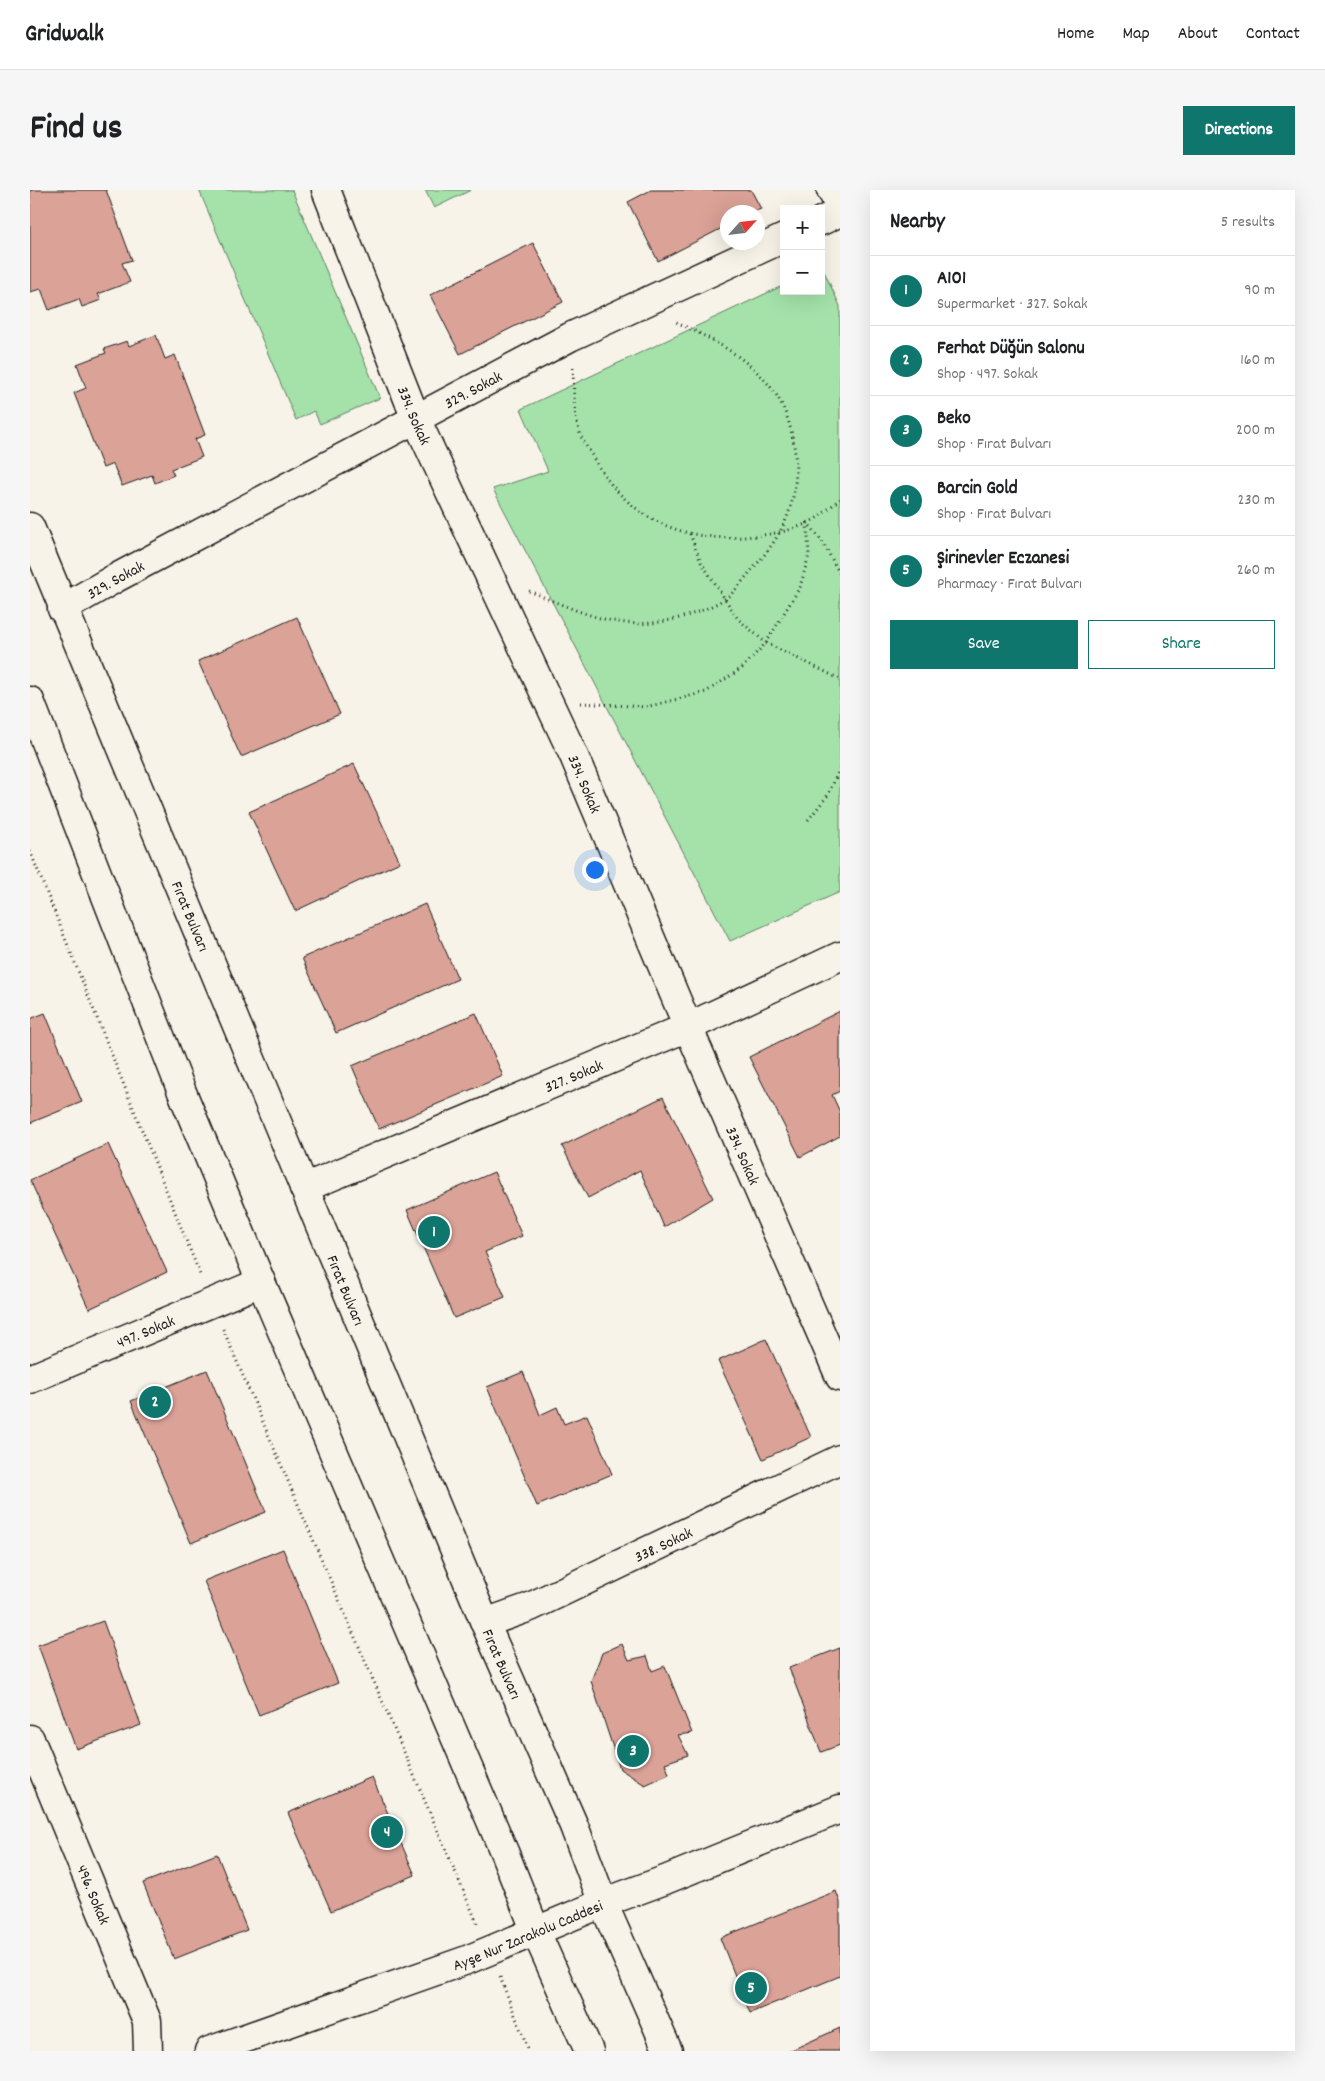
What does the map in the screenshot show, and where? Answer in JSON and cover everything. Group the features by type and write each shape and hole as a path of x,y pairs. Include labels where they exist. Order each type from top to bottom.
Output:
{"street":[{"name":"334. Sokak","path":"326,190 416,419 574,756 688,1027 840,1377"},
{"path":"831,190 840,206"},
{"path":"825,219 840,212"},
{"name":"329. Sokak","path":"62,609 570,337 780,240"},
{"name":"Fırat Bulvarı","path":"30,527 62,609 485,1623 574,1826 603,1903 668,2051"},
{"path":"30,701 182,1092 505,1854 536,1932 589,2051"},
{"name":"327. Sokak","path":"304,1188 688,1027 840,956"},
{"name":"497. Sokak","path":"30,1379 261,1282"},
{"name":"338. Sokak","path":"485,1623 530,1607 840,1459"},
{"name":"496. Sokak","path":"30,1740 147,2022 148,2051"},
{"name":"Ayşe Nur Zarakolu Caddesi","path":"210,2051 489,1951 603,1903 840,1809"}],"path":[{"path":"490,574 584,614 626,624 652,623 689,616 726,597 760,560 780,533 792,504 796,455 787,415 776,394 748,364 720,343 640,305"},
{"path":"570,337 576,414 581,436 600,470 619,495 650,519 690,534 709,537 748,537 780,533 807,522 819,517 840,499"},
{"path":"807,522 822,541 840,574"},
{"path":"548,700 646,707 706,692 742,668 766,644 800,588 809,555 807,522"},
{"path":"690,534 701,562 726,597 738,619 766,644 840,679"},
{"path":"808,820 828,795 840,768"},
{"path":"30,851 212,1302 489,1951 529,2051"}],"green space":[{"path":"199,190 292,190 380,398 320,424 314,411 296,420"},
{"path":"425,190 471,190 434,208"},
{"path":"825,274 840,306 840,892 730,941 493,489 548,471 521,409 780,287 780,295 825,295"}],"building":[{"path":"30,190 106,190 132,260 122,263 130,282 98,294 101,300 82,307 79,299 49,310 41,289 30,292"},
{"path":"651,190 751,190 759,205 720,205 720,229 658,261 628,202"},
{"path":"533,243 563,302 460,354 430,295"},
{"path":"156,335 165,359 175,355 205,435 195,439 202,457 171,469 174,475 155,483 152,475 122,486 113,464 103,468 74,393 86,388 77,364 106,353 104,349 127,341 129,346"},
{"path":"297,617 340,714 241,757 198,661"},
{"path":"354,764 400,862 295,911 249,812"},
{"path":"425,904 458,979 336,1033 302,958"},
{"path":"840,1011 840,1091 832,1095 840,1112 840,1136 800,1157 749,1057"},
{"path":"45,1013 82,1102 30,1123 30,1019"},
{"path":"476,1013 503,1076 379,1129 352,1066"},
{"path":"663,1097 713,1198 664,1227 640,1170 588,1198 562,1146"},
{"path":"108,1144 167,1272 89,1309 30,1180"},
{"path":"494,1172 522,1236 485,1252 505,1297 454,1318 407,1210"},
{"path":"766,1339 811,1437 763,1459 718,1361"},
{"path":"207,1370 266,1512 191,1543 131,1401"},
{"path":"523,1372 540,1415 557,1407 564,1424 587,1415 612,1474 537,1506 487,1387"},
{"path":"283,1549 338,1683 259,1715 204,1581"},
{"path":"103,1621 141,1725 76,1749 38,1645"},
{"path":"622,1644 629,1660 647,1656 652,1671 665,1666 692,1733 678,1735 688,1755 665,1763 669,1774 645,1785 620,1769 591,1681 602,1653"},
{"path":"840,1648 840,1745 821,1752 789,1668"},
{"path":"372,1777 415,1875 331,1911 288,1813"},
{"path":"217,1854 247,1930 174,1959 143,1883"},
{"path":"836,1891 840,1902 840,1976 750,2013 720,1938"},
{"path":"840,2028 840,2051 789,2051"}],"place":[{"name":"A101","path":"434,1232"},
{"name":"Ferhat Düğün Salonu","path":"155,1402"},
{"name":"Beko","path":"633,1751"},
{"name":"Barcin Gold","path":"387,1832"},
{"name":"Şirinevler Eczanesi","path":"751,1988"}]}
